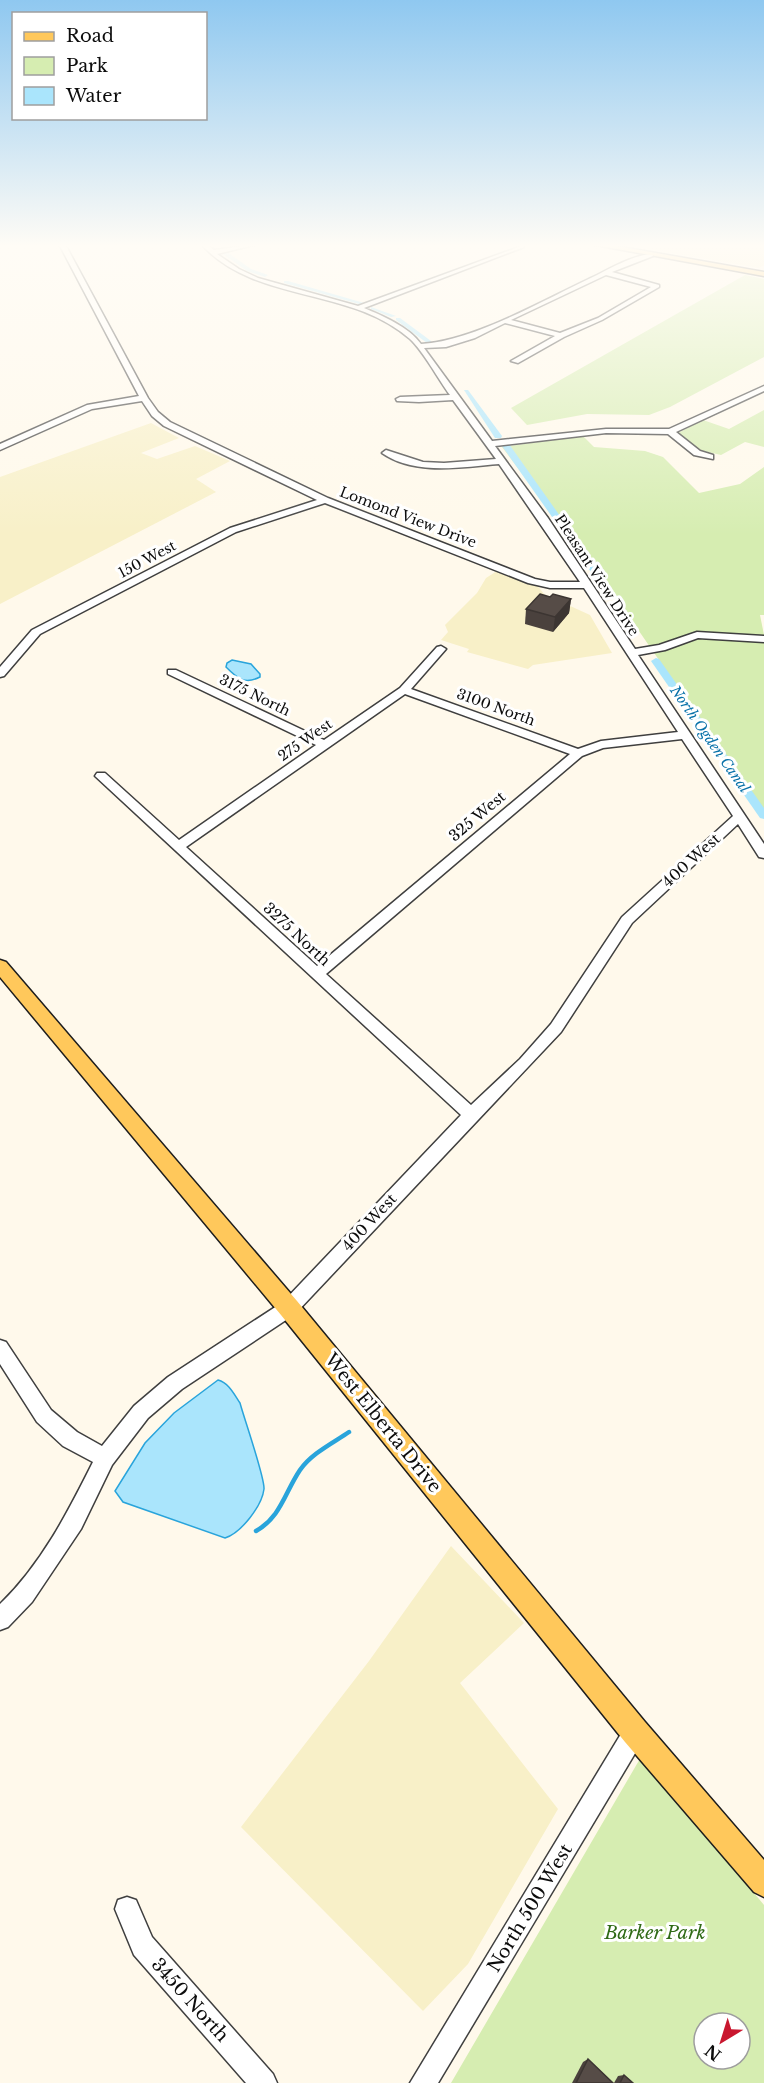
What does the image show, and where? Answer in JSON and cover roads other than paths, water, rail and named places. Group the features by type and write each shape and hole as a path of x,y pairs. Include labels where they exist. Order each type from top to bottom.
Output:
{"main road":[{"name":"West Elberta Drive","path":"1,970 289,1308 636,1732 764,1882"}],"street":[{"name":"Lomond View Drive","path":"114,341 154,414 167,424 325,500 532,581 550,585 586,585"},
{"name":"Pleasant View Drive","path":"415,341 543,518 764,854"},
{"path":"419,346 456,341"},
{"path":"515,361 550,341"},
{"path":"488,444 606,431 670,432 764,388"},
{"path":"400,399 455,397"},
{"path":"0,447 90,407 144,398"},
{"path":"670,432 686,442 697,453 710,458"},
{"path":"386,453 422,465 444,466 500,461"},
{"name":"150 West","path":"0,674 36,632 233,530 288,514 325,500"},
{"path":"631,652 661,648 697,635 764,639"},
{"name":"275 West","path":"178,847 404,690 441,649"},
{"name":"3175 North","path":"172,672 325,745"},
{"name":"3100 North","path":"404,690 578,753"},
{"name":"325 West","path":"316,975 578,753 601,745 685,735"},
{"name":"3275 North","path":"101,776 471,1115"},
{"name":"400 West","path":"0,1619 25,1594 74,1522 105,1458 141,1412 175,1383 289,1308 556,1028 627,920 739,817"},
{"path":"0,1348 44,1416 70,1440 105,1458"},
{"name":"North 500 West","path":"423,2083 636,1732"},
{"name":"3450 North","path":"127,1909 143,1946 264,2083"}],"water":[{"path":"232,660 251,664 260,677 245,680 237,677 226,667 227,663"},
{"path":"218,1380 228,1386 240,1403 264,1489 250,1518 238,1531 225,1538 123,1502 115,1491 145,1443 174,1413"}],"waterway":[{"name":"North Ogden Canal","path":"466,391 498,436"},
{"name":"North Ogden Canal","path":"506,446 608,590"},
{"name":"North Ogden Canal","path":"656,661 764,816"},
{"path":"256,1531 277,1511 305,1464 317,1453 349,1432"}],"park label":[{"name":"Barker Park","path":"655,1933"}]}
